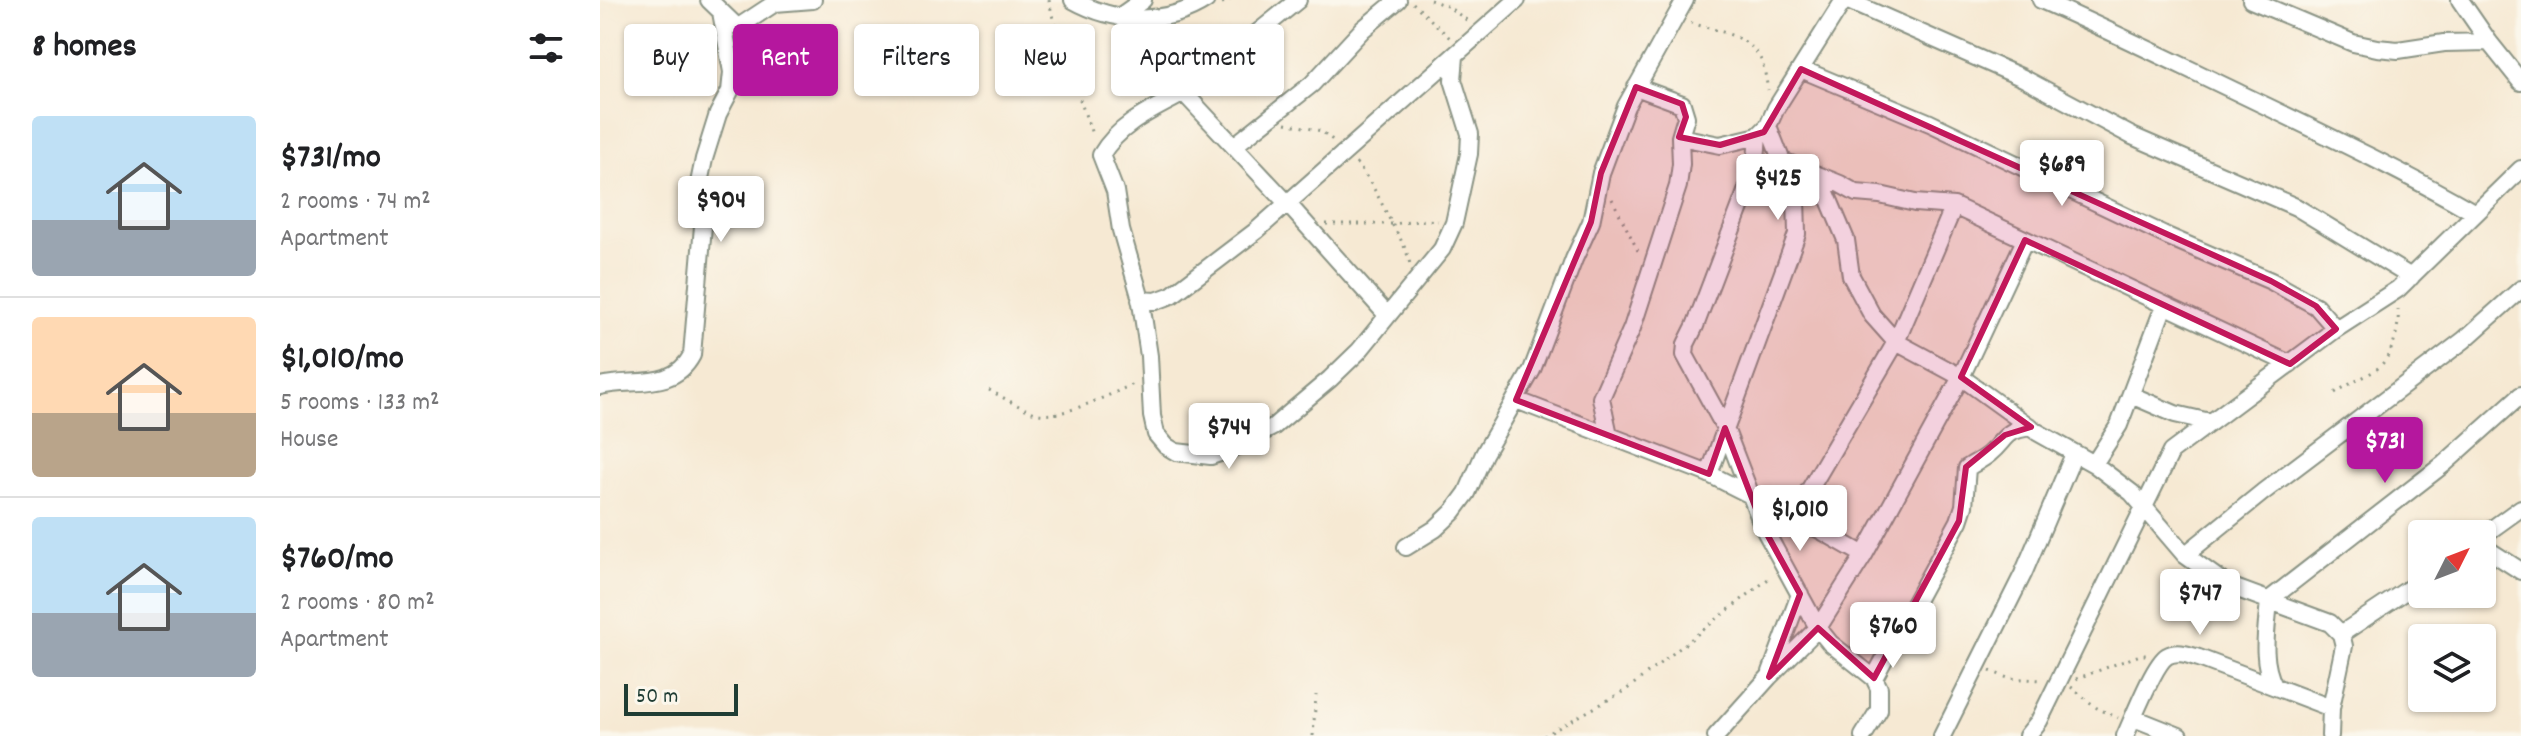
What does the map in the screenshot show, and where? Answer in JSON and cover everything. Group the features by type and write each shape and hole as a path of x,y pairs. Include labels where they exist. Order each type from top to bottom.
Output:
{"street":[{"path":"715,6 740,26 775,3 813,0"},
{"path":"1073,0 1121,18 1168,16 1206,0"},
{"path":"1121,18 1143,0"},
{"path":"1268,24 1298,0"},
{"path":"1234,146 1312,84 1363,29 1398,0"},
{"path":"1140,300 1156,301 1172,295 1256,231 1517,0"},
{"path":"1406,547 1435,529 1453,512 1467,493 1484,454 1516,400 1543,343 1591,222 1601,173 1618,124 1685,0"},
{"path":"1863,736 1879,710 1879,688 1874,678 1830,643 1818,628 1763,527 1725,428 1685,355 1686,344 1752,176 1766,125 1845,0 2023,78 2132,136 2296,207 2404,283"},
{"path":"2041,0 2137,42 2354,147 2475,213"},
{"path":"2251,0 2353,43 2377,48 2398,50 2444,43 2489,42"},
{"path":"2460,0 2521,82"},
{"path":"600,386 621,381 658,381 673,376 686,366 692,355 703,226 699,183 718,114 730,91 732,72 715,6"},
{"path":"1121,18 1127,24"},
{"path":"1179,96 1130,124 1108,144 1101,155 1115,191 1121,230 1140,300 1151,376 1152,416 1158,439 1176,452 1211,456 1273,427 1330,379 1359,351 1442,249 1454,223 1465,179 1470,134 1453,80 1459,53"},
{"path":"1801,69 1930,123 2169,237 2271,281 2316,306 2336,329"},
{"path":"1609,435 1601,398 1632,328 1678,186 1680,137 1686,117 1682,104 1636,87"},
{"path":"1187,96 1387,315"},
{"path":"1680,137 1720,145 1766,125"},
{"path":"1709,474 1797,234 1796,197 1766,125"},
{"path":"1783,161 1856,193 1954,206 2290,364"},
{"path":"2027,736 2039,721 2171,452 2336,329 2404,283 2521,169"},
{"path":"1819,176 1846,240 1851,276 1872,315 1896,342 1961,377 2031,427 2094,464 2132,493 2185,555 2227,585 2330,623 2341,634 2344,646 2331,708 2330,736"},
{"path":"1794,516 1896,342 1954,206"},
{"path":"1716,736 1818,628 1864,555 1961,377 2025,240"},
{"path":"2185,555 2464,340 2521,289"},
{"path":"2094,464 2119,425 2164,306"},
{"path":"2131,395 2175,414 2210,422"},
{"path":"2274,686 2266,670 2269,600 2444,464 2521,395"},
{"path":"1516,400 1709,474 1864,555"},
{"path":"1874,678 1959,521 1964,506 1967,468 1991,452 2005,435 2031,427"},
{"path":"1942,736 2023,574 2074,454"},
{"path":"2496,526 2521,508"},
{"path":"2496,555 2521,571"},
{"path":"2341,634 2408,589"},
{"path":"1769,677 1800,594"},
{"path":"2179,736 2130,726 2157,667 2168,655 2180,653 2199,658 2331,708"}],"path":[{"path":"1049,0 1087,127 1101,155"},
{"path":"1411,0 1459,53"},
{"path":"1430,0 1456,11 1482,32"},
{"path":"1674,18 1737,38 1757,52 1763,65 1766,125"},
{"path":"1270,118 1321,131 1346,151 1378,191 1403,241 1413,284"},
{"path":"1601,173 1650,274"},
{"path":"1306,224 1393,224 1425,220 1454,223"},
{"path":"2335,393 2355,379 2376,370 2383,362 2400,324 2404,283"},
{"path":"989,390 1036,413 1054,414 1151,376"},
{"path":"1544,736 1626,690 1784,566"},
{"path":"2130,726 2097,708 2065,683 2140,655 2168,655"},
{"path":"1976,667 2008,678 2058,682"},
{"path":"1313,736 1316,695"}],"highlighted area":[{"path":"1801,69 2271,281 2316,306 2336,329 2290,364 2025,240 1961,377 2031,427 2005,435 1966,467 1959,521 1874,678 1818,628 1769,677 1800,594 1763,527 1725,428 1709,474 1516,400 1591,222 1601,173 1636,87 1682,104 1686,117 1679,137 1720,145 1764,132"}]}
